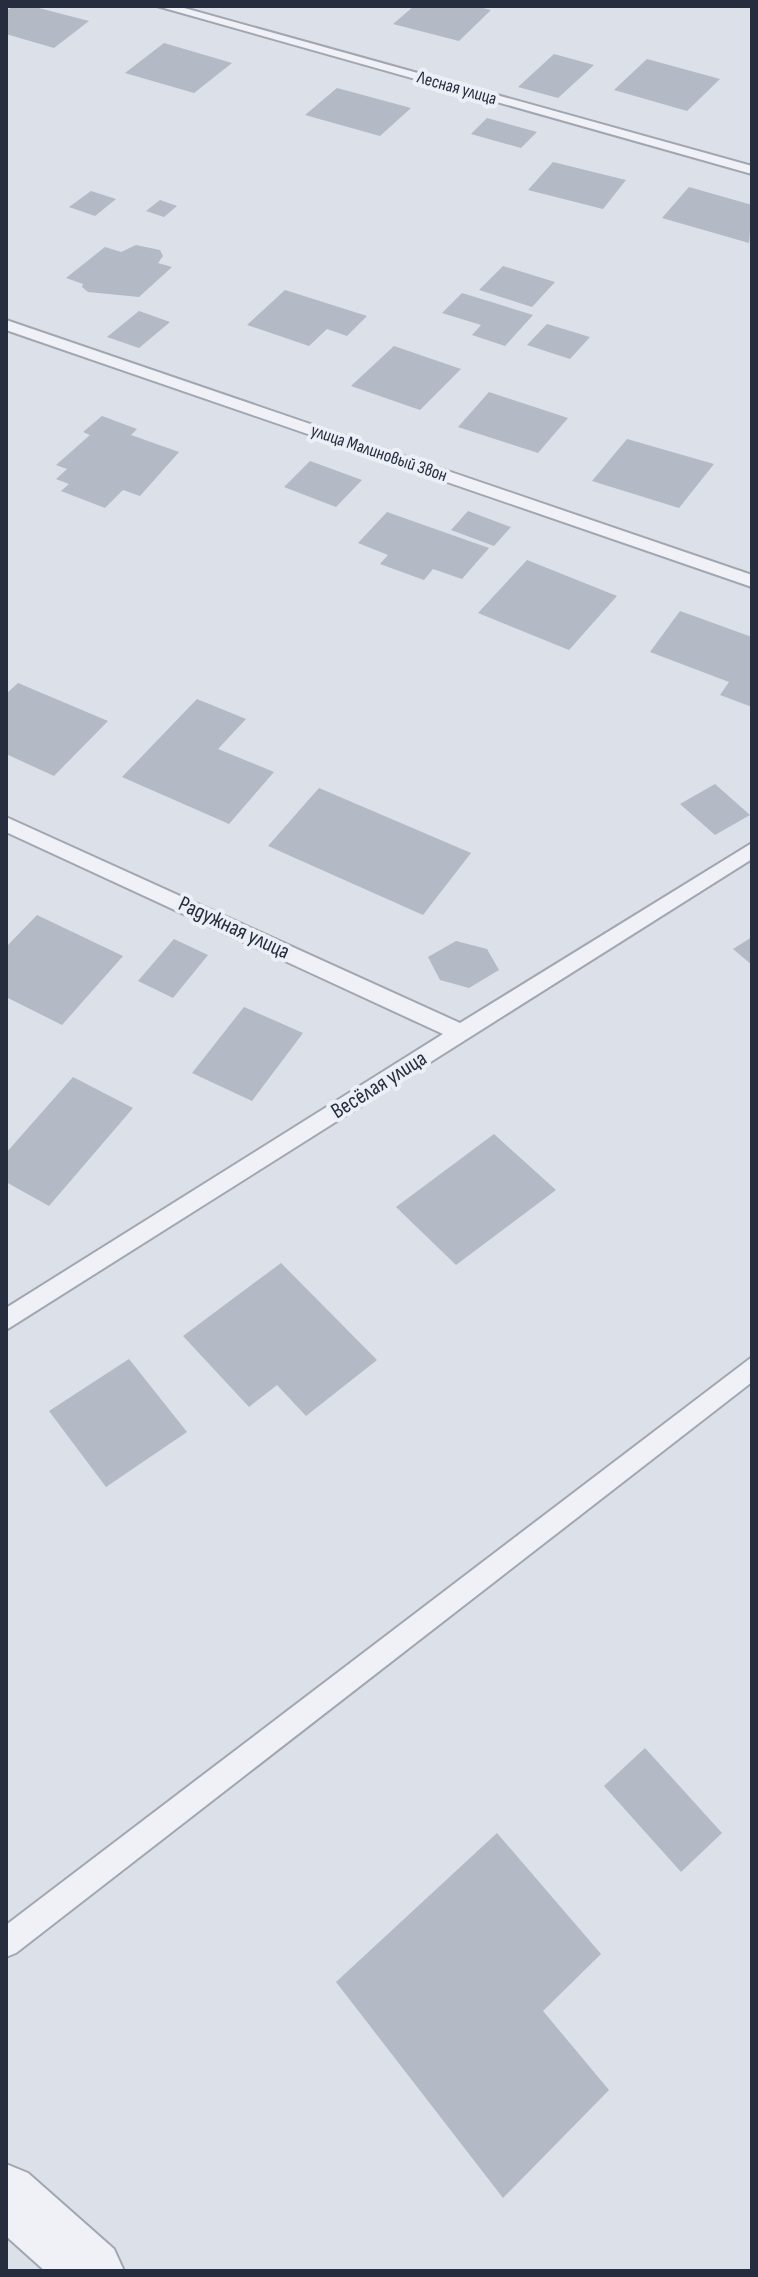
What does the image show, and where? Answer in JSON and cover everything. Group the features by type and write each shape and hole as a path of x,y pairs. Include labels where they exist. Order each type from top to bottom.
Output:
{"street":[{"path":"6,2195 92,2271"}],"lane":[{"name":"Лесная улица","path":"163,6 752,170"},
{"name":"улица Малиновый Звон","path":"6,325 752,581"},
{"name":"Радужная улица","path":"6,824 461,1033"},
{"name":"Весёлая улица","path":"6,1320 752,850"},
{"path":"6,1943 752,1368"}],"building":[{"path":"31,6 89,21 54,48 6,34 6,10"},
{"path":"414,6 474,6 491,10 459,41 393,24"},
{"path":"164,43 232,63 194,93 125,73"},
{"path":"554,54 594,65 558,98 518,87"},
{"path":"647,59 720,79 687,111 614,90"},
{"path":"337,88 411,108 380,136 305,115"},
{"path":"487,118 537,132 521,148 471,134"},
{"path":"553,162 626,180 603,209 528,190"},
{"path":"689,187 752,205 749,243 662,218"},
{"path":"91,191 116,199 95,216 69,207"},
{"path":"160,200 177,206 164,217 146,211"},
{"path":"136,245 160,250 163,256 158,263 172,267 139,297 88,292 82,287 83,284 66,278 105,247 121,252"},
{"path":"503,266 555,282 532,307 479,290"},
{"path":"285,290 367,316 347,336 327,329 309,346 247,325"},
{"path":"462,293 533,315 505,346 472,335 481,325 442,313"},
{"path":"139,311 170,322 139,348 107,337"},
{"path":"547,324 590,337 570,359 527,345"},
{"path":"394,346 461,369 420,410 351,386"},
{"path":"489,392 568,418 538,453 458,427"},
{"path":"102,416 137,429 131,435 179,452 140,496 123,490 105,508 61,491 69,484 56,479 67,469 56,465 90,435 83,432"},
{"path":"627,439 714,464 679,508 592,481"},
{"path":"310,461 362,480 336,507 284,487"},
{"path":"468,511 511,527 494,546 451,530"},
{"path":"387,512 489,548 462,579 433,569 424,580 380,564 388,555 358,543"},
{"path":"527,560 617,596 569,650 478,613"},
{"path":"680,611 752,637 752,707 720,695 729,682 650,652"},
{"path":"18,683 108,721 54,776 6,754 6,694"},
{"path":"197,699 246,719 218,749 274,772 229,824 122,777"},
{"path":"715,784 750,815 715,835 680,804"},
{"path":"319,788 471,853 423,915 268,846"},
{"path":"37,915 123,956 62,1025 6,997 6,947"},
{"path":"752,937 752,965 733,949"},
{"path":"174,939 208,955 173,998 138,981"},
{"path":"456,941 487,949 499,970 469,988 440,980 428,957"},
{"path":"244,1007 303,1033 252,1101 192,1073"},
{"path":"73,1077 133,1108 49,1206 6,1182 6,1153"},
{"path":"494,1134 556,1190 456,1265 396,1207"},
{"path":"281,1263 377,1360 306,1416 277,1385 249,1407 183,1336"},
{"path":"129,1359 187,1432 106,1487 49,1411"},
{"path":"645,1748 722,1833 681,1872 604,1786"},
{"path":"497,1833 601,1954 543,2011 609,2090 503,2198 336,1982"}]}
